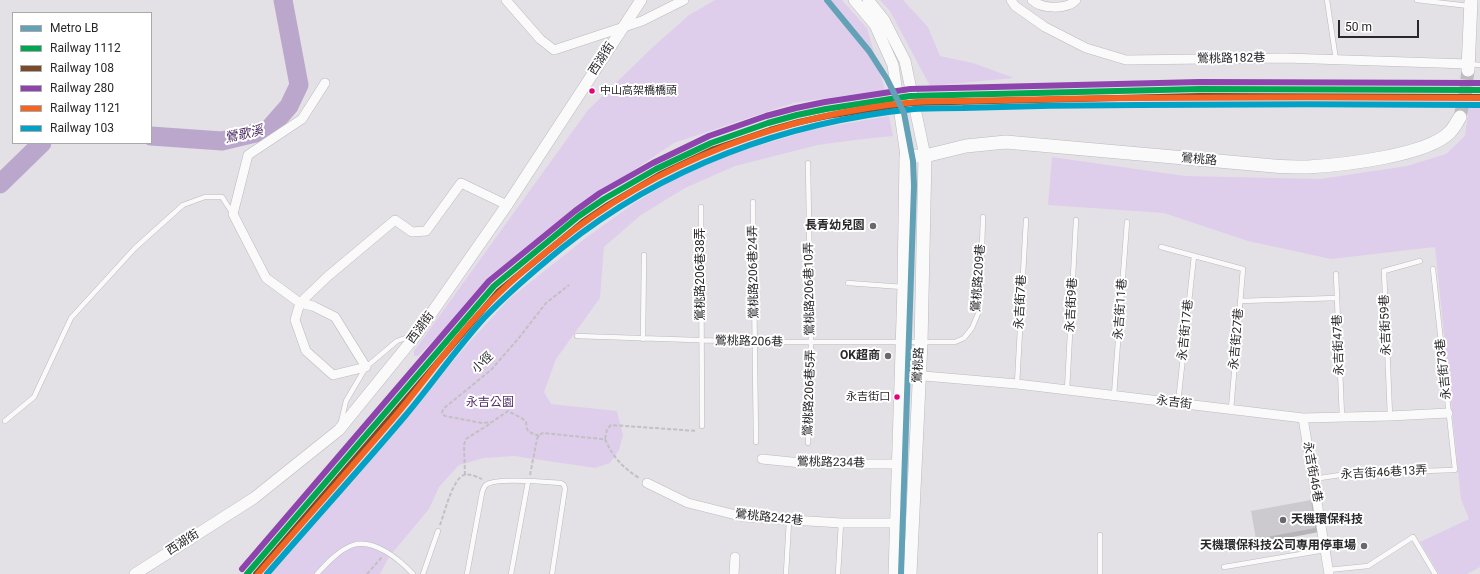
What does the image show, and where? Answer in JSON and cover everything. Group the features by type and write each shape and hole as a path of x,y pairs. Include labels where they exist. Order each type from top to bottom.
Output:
{"main road":[{"path":"1472,66 1473,8"},
{"name":"鶯桃路","path":"895,574 904,287 906,156 925,156 966,146 1006,142 1274,166 1307,167 1343,164 1419,150 1439,140 1450,132 1460,117"},
{"name":"鶯桃路","path":"910,574 918,376 921,343 925,156"}],"street":[{"path":"506,0 540,39 554,50 624,27 684,0"},
{"name":"西湖街","path":"135,574 254,498 339,430 417,334 507,205 641,0"},
{"path":"854,0 875,25 893,65 906,156"},
{"path":"868,0 884,20 905,61 925,156"},
{"name":"鶯桃路182巷","path":"1011,0 1015,6 1045,27 1086,48 1126,60 1285,58 1472,66"},
{"path":"1032,0 1036,4 1056,7 1073,4 1076,0"},
{"path":"324,83 302,119 248,154 233,214 266,278 300,303 312,306 335,317 366,367 333,374 306,351 295,320 300,303 327,277 395,220 412,232 426,231 461,183 507,205"},
{"name":"永吉街","path":"901,374 1017,384 1303,418 1448,413"},
{"name":"永吉街46巷","path":"1303,418 1329,572"},
{"name":"鶯桃路234巷","path":"762,459 811,464 899,464"},
{"name":"鶯桃路242巷","path":"647,483 688,503 744,517 789,521 897,524"},
{"path":"734,574 735,557"}],"lane":[{"path":"1327,0 1336,60"},
{"path":"1418,0 1473,8"},
{"name":"鶯桃路206巷10弄","path":"808,163 811,343"},
{"path":"5,421 34,398 71,318 135,248 183,205 205,197 222,197 233,214"},
{"name":"鶯桃路206巷24弄","path":"753,202 756,342 756,442"},
{"name":"鶯桃路206巷38弄","path":"701,207 702,426"},
{"name":"鶯桃路209巷","path":"921,343 955,342 964,338 972,328 980,308 983,217"},
{"name":"永吉街7巷","path":"1017,384 1026,220"},
{"name":"永吉街9巷","path":"1067,390 1076,220"},
{"name":"永吉街11巷","path":"1114,396 1127,222"},
{"path":"1161,247 1194,256"},
{"path":"643,339 644,255"},
{"name":"永吉街27巷","path":"1194,256 1242,269 1231,409"},
{"name":"永吉街17巷","path":"1178,403 1194,256"},
{"name":"永吉街59巷","path":"1390,416 1384,271 1420,261"},
{"name":"永吉街73巷","path":"1433,269 1455,470"},
{"name":"永吉街47巷","path":"1336,274 1342,417"},
{"path":"848,283 904,287"},
{"path":"1240,301 1337,298"},
{"path":"339,430 346,401 366,367 397,341 417,334"},
{"name":"鶯桃路206巷","path":"577,336 702,341 921,343"},
{"name":"鶯桃路206巷5弄","path":"808,443 811,343"},
{"name":"永吉街46巷13弄","path":"1313,479 1354,473 1455,470"},
{"path":"467,574 482,493 485,485 490,482 501,481 560,483 564,485 565,489 552,574"},
{"path":"511,574 528,482"},
{"path":"786,574 789,521"},
{"path":"838,574 841,523"},
{"path":"423,574 438,532"},
{"path":"1100,535 1100,574"},
{"path":"1329,572 1368,566 1414,537 1435,574"},
{"path":"317,574 335,556 354,545 365,544 388,552 413,574"},
{"path":"1224,566 1325,550"}],"path":[{"name":"小徑","path":"492,422 482,423 445,416 442,413 444,409 491,370 546,303 569,285"},
{"path":"465,475 464,445 466,439 508,411 523,419 526,422 529,432 539,436"},
{"path":"647,483 630,473 617,461 609,449 605,439 607,429 611,426 699,431 702,426"},
{"path":"528,482 539,436 544,433 605,439"},
{"path":"438,532 453,488 460,478 465,475 475,476 490,482"},
{"path":"366,574 388,552"}],"green space":[{"path":"715,0 842,0 867,28 885,90 793,103 674,143 595,196 506,269 418,356 414,356 414,351 588,110 654,46 689,15"},
{"path":"880,0 903,0 928,27 940,56 973,63 1014,78 930,86 890,11"},
{"path":"1469,106 1480,106 1480,567 1467,574 1439,574 1420,542 1469,519 1461,499 1435,247 1331,259 1248,241 1164,213 1048,205 1052,157 1185,176 1320,179 1407,166 1446,154 1465,136"},
{"name":"永吉公園","path":"889,116 893,136 818,145 735,166 685,188 641,215 604,247 600,298 556,359 544,392 551,404 617,411 623,435 619,450 610,463 595,468 514,456 484,458 459,465 439,487 429,509 389,557 380,574 271,574 466,346 509,299 587,237 633,204 681,175 734,153 814,129"}],"building":[{"name":"天機環保科技","path":"1311,500 1315,528 1256,539 1251,511"}],"waterway":[{"name":"鶯歌溪","path":"152,136 222,141 268,130 289,106 299,85 283,0"},
{"name":"鶯歌溪","path":"0,184 41,144"}],"tunnel":[{"path":"1460,117 1465,96 1468,70"}],"metro line":[{"name":"LB","path":"827,0 869,51 887,79 904,113 913,161 914,186 901,574"}],"rail line":[{"name":"280","path":"242,569 489,281 575,211 600,193 653,163 709,136 766,116 796,108 910,89 1200,82 1480,83"},
{"name":"1112","path":"247,574 494,286 579,216 604,199 656,169 711,143 768,123 797,115 910,96 1200,89 1480,90"},
{"name":"108","path":"256,574 499,291 583,222 608,205 659,175 714,149 799,122 827,116 911,103 1200,96 1480,97"},
{"name":"1121","path":"258,574 397,414 466,328 514,279 594,215 636,189 680,166 725,146 771,130 819,118 867,108 916,102 1113,98 1480,98"},
{"name":"103","path":"267,574 405,416 484,318 512,291 562,248 601,219 642,194 684,172 728,153 773,137 819,125 866,115 914,109 1094,105 1480,105"}],"place":[{"name":"中山高架橋橋頭","path":"592,91"},
{"name":"長青幼兒園","path":"873,226"},
{"name":"OK超商","path":"888,356"},
{"name":"永吉街口","path":"897,397"},
{"name":"天機環保科技","path":"1283,520"},
{"name":"天機環保科技公司專用停車場","path":"1364,546"}]}
